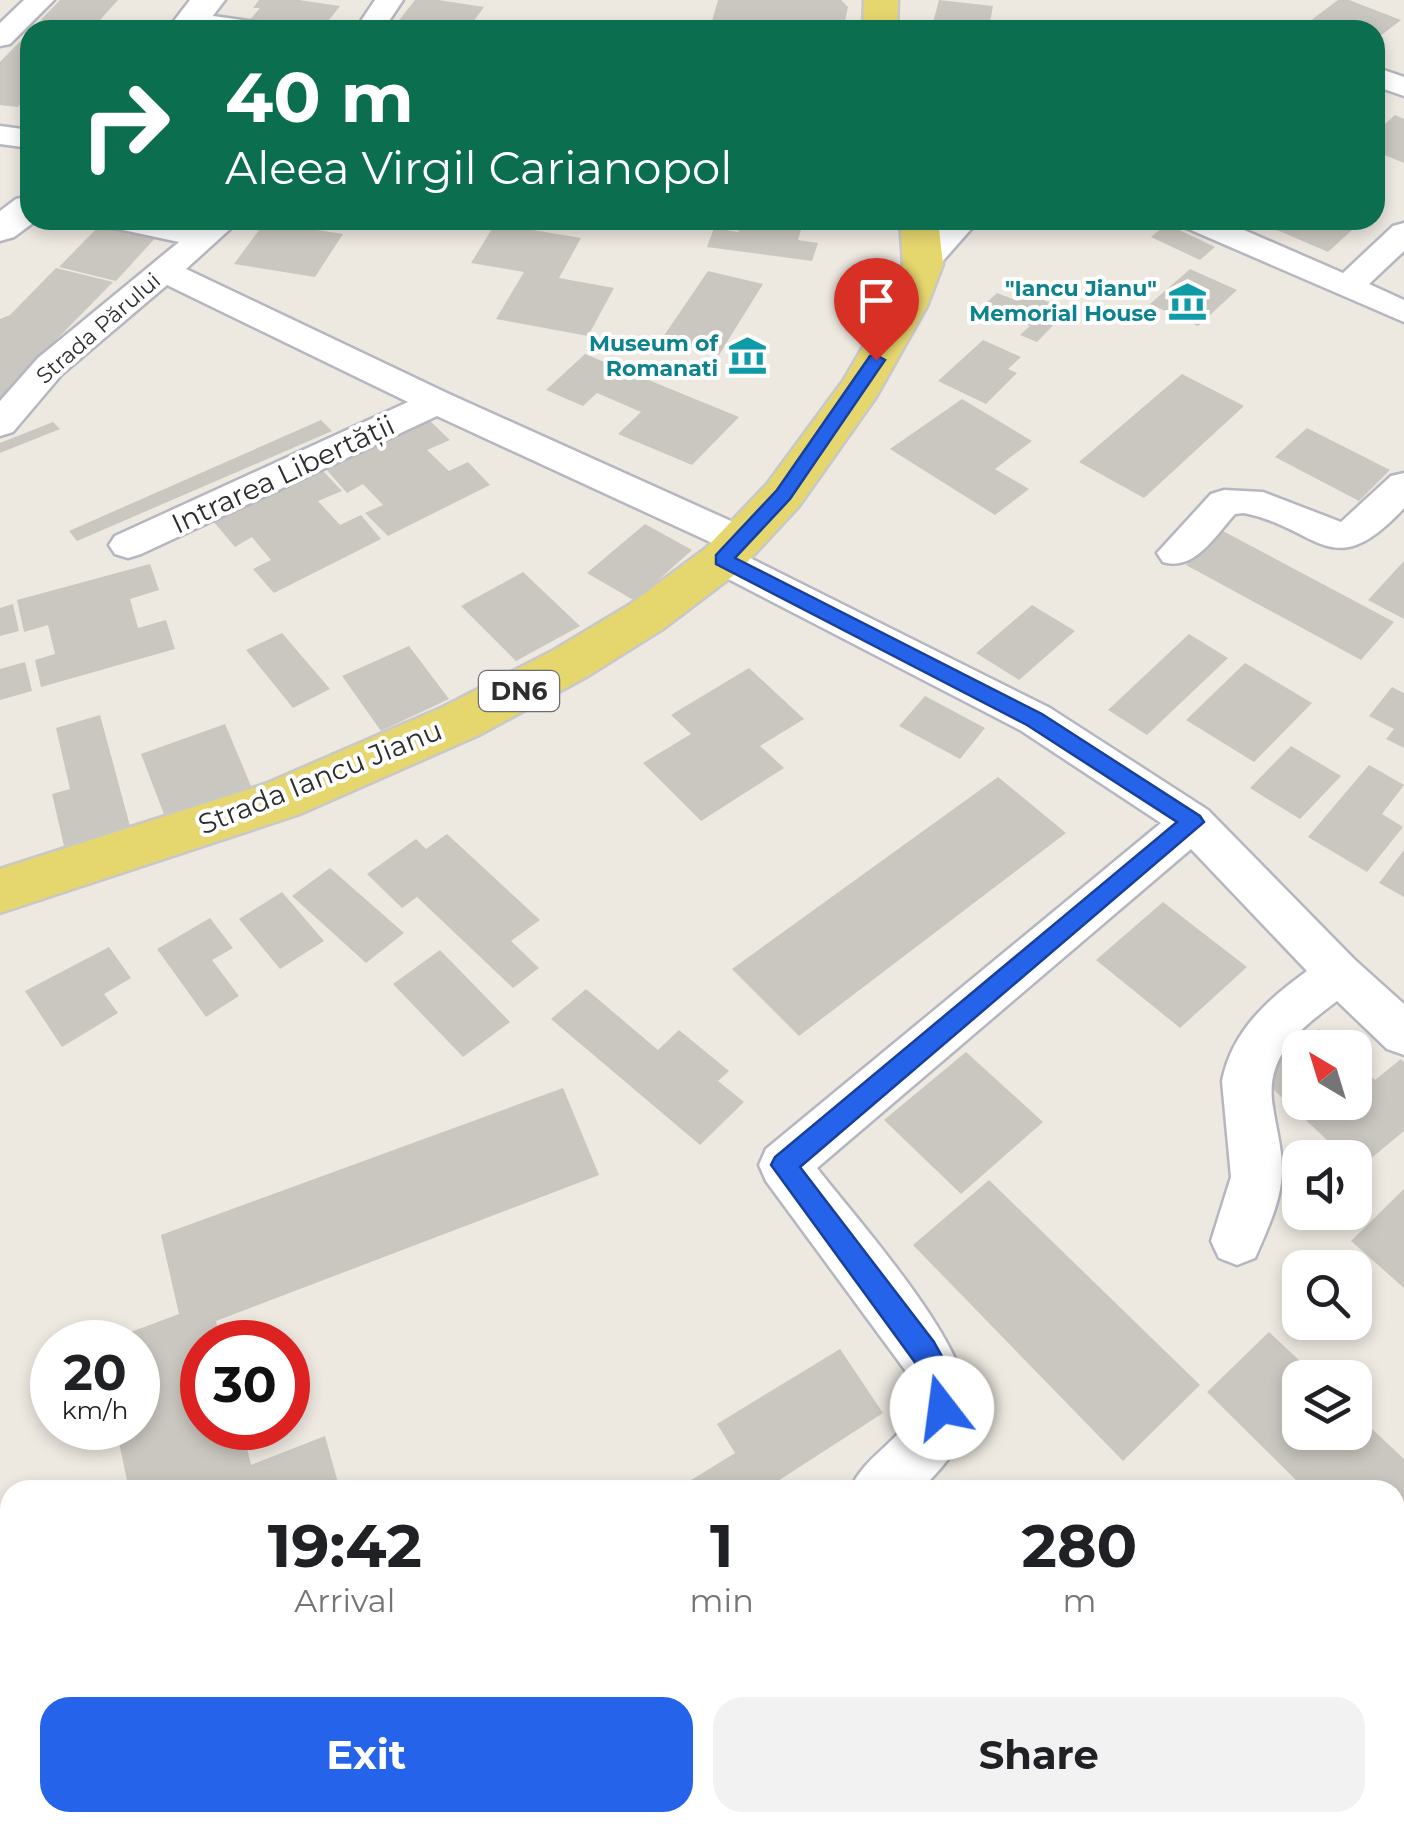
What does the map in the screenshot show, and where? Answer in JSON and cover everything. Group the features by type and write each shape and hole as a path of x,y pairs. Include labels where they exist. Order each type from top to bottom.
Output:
{"main road":[{"name":"Strada Iancu Jianu","path":"0,891 282,798 461,721 571,663 646,617 731,550 783,495 861,387 907,306 921,242"}],"street":[{"path":"0,38 40,0"},
{"name":"Strada Părului","path":"0,424 50,366 212,230"},
{"name":"Strada Iancu Jianu","path":"921,242 944,230"},
{"path":"1218,230 1404,312"},
{"path":"1348,286 1404,233"},
{"name":"Intrarea Libertății","path":"164,271 731,550 1035,719 1193,822 1338,973 1404,1034"},
{"name":"Intrarea Libertății","path":"128,545 437,402"},
{"path":"1176,552 1224,503 1256,500 1326,534 1346,536 1360,529 1404,485"},
{"path":"889,1480 920,1453 936,1432 942,1408 941,1382 924,1352 784,1165 1193,822"},
{"path":"1237,1241 1254,1195 1258,1164 1245,1101 1254,1054 1276,1023 1338,973"}],"building":[{"path":"60,0 118,0 100,20 41,20"},
{"path":"259,0 340,6 329,20 250,20 260,8 253,8"},
{"path":"415,0 484,7 474,20 399,20"},
{"path":"718,0 841,0 848,7 845,20 712,20"},
{"path":"939,0 993,6 990,20 934,20"},
{"path":"1338,0 1349,0 1401,20 1385,32 1385,20 1311,20"},
{"path":"20,41 18,107 0,105 0,62"},
{"path":"1395,115 1404,119 1404,163 1385,155 1385,124"},
{"path":"95,230 135,230 158,235 116,281 59,267"},
{"path":"259,230 343,234 315,277 234,264"},
{"path":"491,230 533,230 581,238 559,278 614,288 588,336 496,319 524,272 471,263"},
{"path":"713,230 801,230 798,240 818,243 812,261 707,247"},
{"path":"1160,230 1180,230 1215,247 1200,260 1151,237"},
{"path":"1277,230 1352,230 1328,252"},
{"path":"56,268 113,282 6,391 8,414 0,416 0,319 10,315"},
{"path":"1190,269 1237,290 1198,326 1150,304"},
{"path":"708,271 763,284 719,355 661,340"},
{"path":"997,293 1018,301 1026,293 1068,310 1037,342 1020,335 1030,326 983,306"},
{"path":"983,340 1021,357 1008,369 1017,373 986,404 938,381"},
{"path":"585,354 739,417 692,465 618,434 641,412 597,393 583,406 546,390"},
{"path":"1182,374 1244,406 1144,498 1079,462"},
{"path":"962,399 1032,441 995,469 1029,489 995,515 890,449"},
{"path":"321,420 332,431 77,541 69,531"},
{"path":"429,420 450,440 427,450 449,471 468,462 490,485 388,536 365,513 383,505 363,484 347,493 325,468"},
{"path":"53,422 60,429 0,453 0,443"},
{"path":"1307,428 1390,470 1359,501 1275,457"},
{"path":"323,471 342,491 318,501 340,525 361,515 381,539 274,593 253,569 271,560 252,537 235,547 213,521"},
{"path":"645,524 692,550 635,601 587,573"},
{"path":"1221,530 1394,622 1361,660 1186,565"},
{"path":"1404,561 1404,619 1368,600"},
{"path":"150,564 159,590 130,599 138,628 166,620 175,649 41,687 35,660 55,654 48,625 24,632 17,600"},
{"path":"523,572 580,626 516,661 461,606"},
{"path":"13,604 19,631 0,636 0,608"},
{"path":"1032,605 1075,631 1019,680 976,653"},
{"path":"282,633 330,689 293,708 246,650"},
{"path":"1189,634 1228,658 1147,735 1108,710"},
{"path":"409,646 449,699 381,731 342,676"},
{"path":"25,662 32,691 0,700 0,669"},
{"path":"1245,663 1312,703 1254,762 1186,720"},
{"path":"749,668 804,719 760,746 784,768 701,821 643,763 691,734 671,715"},
{"path":"1392,687 1404,693 1404,748 1386,739 1394,729 1369,716"},
{"path":"925,696 985,728 960,759 899,726"},
{"path":"100,715 130,826 64,846 52,794 70,789 56,728"},
{"path":"225,724 251,786 165,817 141,754"},
{"path":"1291,746 1341,776 1300,819 1250,788"},
{"path":"1369,765 1404,785 1382,814 1403,827 1367,872 1308,837"},
{"path":"998,777 1066,833 799,1036 732,969"},
{"path":"447,834 540,920 511,941 539,968 513,988 417,897 402,908 367,874 416,839 426,849"},
{"path":"1404,850 1404,897 1379,883"},
{"path":"330,868 404,933 366,963 292,896"},
{"path":"282,892 324,941 280,969 239,919"},
{"path":"1163,902 1247,967 1180,1028 1096,960"},
{"path":"210,918 233,948 212,960 239,996 206,1017 157,949"},
{"path":"109,947 131,978 104,994 118,1013 62,1047 25,991"},
{"path":"440,950 510,1022 463,1057 393,984"},
{"path":"586,989 658,1050 679,1030 729,1071 718,1081 744,1102 700,1145 551,1019"},
{"path":"966,1052 1043,1122 961,1194 884,1120"},
{"path":"1282,1058 1282,1098 1259,1076"},
{"path":"1401,1059 1404,1131 1372,1157 1372,1140 1327,1140 1306,1120 1372,1120 1372,1077 1375,1080"},
{"path":"563,1088 599,1175 219,1320 180,1320 180,1450 247,1450 251,1465 289,1450 310,1450 310,1442 325,1436 337,1480 127,1480 121,1450 160,1450 160,1321 179,1314 161,1235"},
{"path":"989,1180 1200,1385 1123,1461 913,1245"},
{"path":"1404,1189 1404,1288 1372,1260 1372,1250 1361,1250 1351,1241 1362,1230 1372,1230 1372,1220"},
{"path":"1269,1332 1299,1360 1282,1360 1282,1450 1372,1450 1372,1429 1404,1459 1404,1480 1296,1480 1207,1392"},
{"path":"840,1349 883,1413 779,1480 691,1480 735,1453 717,1424"}],"place":[{"name":"\"Iancu Jianu\" Memorial House","path":"1187,301"},
{"name":"Museum of Romanati","path":"748,356"}],"route":[{"path":"876,360 783,495 722,560 1035,719 1193,822 784,1165 924,1352 941,1382 942,1408"}]}
